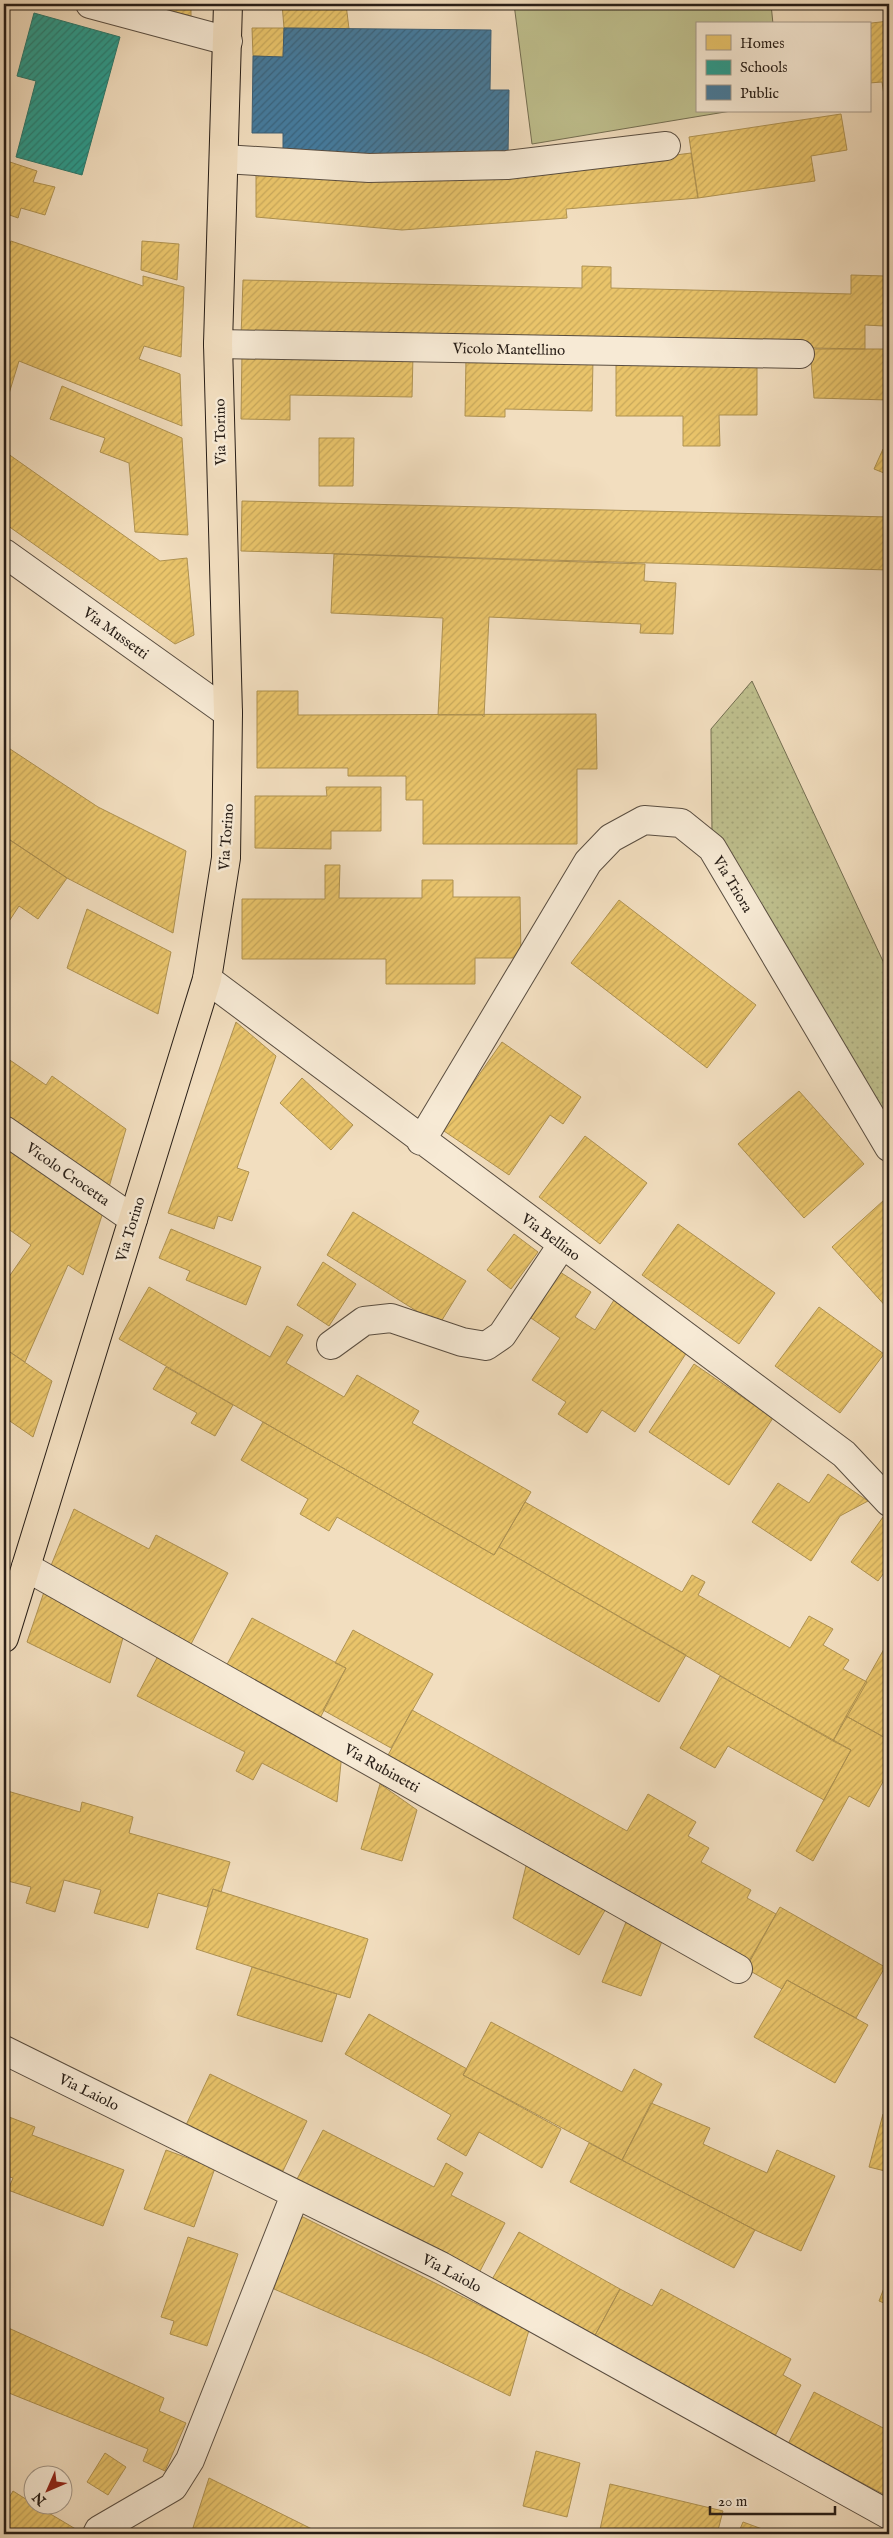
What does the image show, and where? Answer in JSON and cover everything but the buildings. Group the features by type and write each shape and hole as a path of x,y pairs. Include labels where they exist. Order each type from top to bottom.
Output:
{"main road":[{"name":"Via Torino","path":"4,1638 206,979 226,858 229,818 228,713 218,344 228,4"}],"street":[{"path":"90,4 228,41"},
{"path":"224,159 369,168 506,165 666,146"},
{"name":"Vicolo Mantellino","path":"218,344 800,354"},
{"name":"Via Mussetti","path":"4,552 228,713"},
{"name":"Via Triora","path":"421,1141 588,862 611,838 644,820 681,823 712,848 889,1147"},
{"name":"Via Bellino","path":"206,979 421,1141 844,1454 889,1502"},
{"name":"Vicolo Crocetta","path":"4,1130 133,1219"},
{"path":"332,1345 364,1321 391,1318 462,1342 486,1346 502,1335 562,1245"},
{"name":"Via Rubinetti","path":"26,1567 738,1969"},
{"name":"Via Laiolo","path":"4,2050 441,2266 889,2515"},
{"path":"96,2534 99,2530 173,2487 190,2460 295,2194"}],"green space":[{"path":"514,4 771,4 773,22 696,22 696,112 725,112 532,144"},
{"path":"752,681 889,974 889,1128 712,836 711,729"}]}
